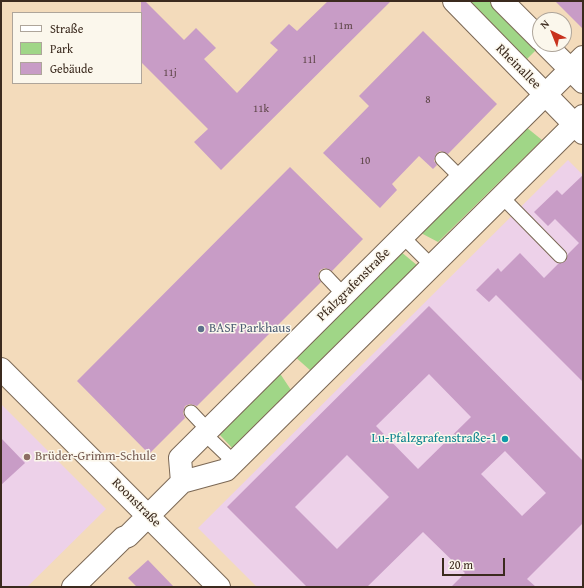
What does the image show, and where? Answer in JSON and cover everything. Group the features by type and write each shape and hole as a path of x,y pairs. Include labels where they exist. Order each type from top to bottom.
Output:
{"street":[{"name":"Rheinallee","path":"454,1 545,94 580,124"},
{"path":"502,1 532,31"},
{"path":"555,52 579,70"},
{"name":"Pfalzgrafenstraße","path":"182,482 180,458 545,94 579,70"},
{"path":"73,587 123,538 128,536 182,482 226,470 501,196 580,124"},
{"name":"Roonstraße","path":"1,368 219,587"}],"lane":[{"path":"442,159 461,178"},
{"path":"501,196 560,256"},
{"path":"402,236 431,266"},
{"path":"326,276 344,294"},
{"path":"191,412 208,430 210,439 234,462"}],"shaded area":[{"path":"568,160 583,175 583,587 257,587 198,528"},
{"name":"Brüder-Grimm-Schule","path":"1,404 106,509 27,587 1,587"}],"green space":[{"path":"467,1 495,1 532,38 532,52 534,52 527,59"},
{"path":"526,127 542,140 438,242 419,232"},
{"path":"400,251 418,266 311,371 293,355"},
{"path":"279,372 293,393 234,450 219,434"}],"building":[{"path":"141,1 145,1 184,40 196,28 216,48 204,59 237,93 278,50 270,43 289,24 297,31 328,1 391,1 221,170 194,142 208,129 142,63"},
{"path":"555,1 583,1 583,29 572,18 572,12 566,12"},
{"path":"423,31 497,104 448,154 440,151 436,154 434,161 437,165 433,169 419,156 392,184 397,190 380,208 323,153 369,106 359,96"},
{"name":"BASF Parkhaus","path":"290,167 363,239 332,271 325,268 320,270 318,277 321,282 197,406 190,404 185,406 183,413 185,418 149,454 77,381"},
{"path":"583,175 583,382 496,295 489,302 476,290 498,268 501,272 520,253 544,278 558,264 566,261 568,254 579,243 555,219 548,226 534,212 557,190 562,195"},
{"name":"Lu-Pfalzgrafenstraße-1","path":"429,306 583,461 583,523 527,579 536,587 451,587 465,573 423,532 367,587 307,587 227,507","holes":["429,374 471,417 418,469 376,426","505,451 546,493 522,516 481,474","347,455 389,497 337,549 295,507"]},
{"path":"1,438 25,463 1,485"},
{"path":"148,560 174,587 137,587 128,578"}],"place":[{"name":"BASF Parkhaus","path":"201,329"},
{"name":"Lu-Pfalzgrafenstraße-1","path":"505,439"},
{"name":"Brüder-Grimm-Schule","path":"27,457"}]}
